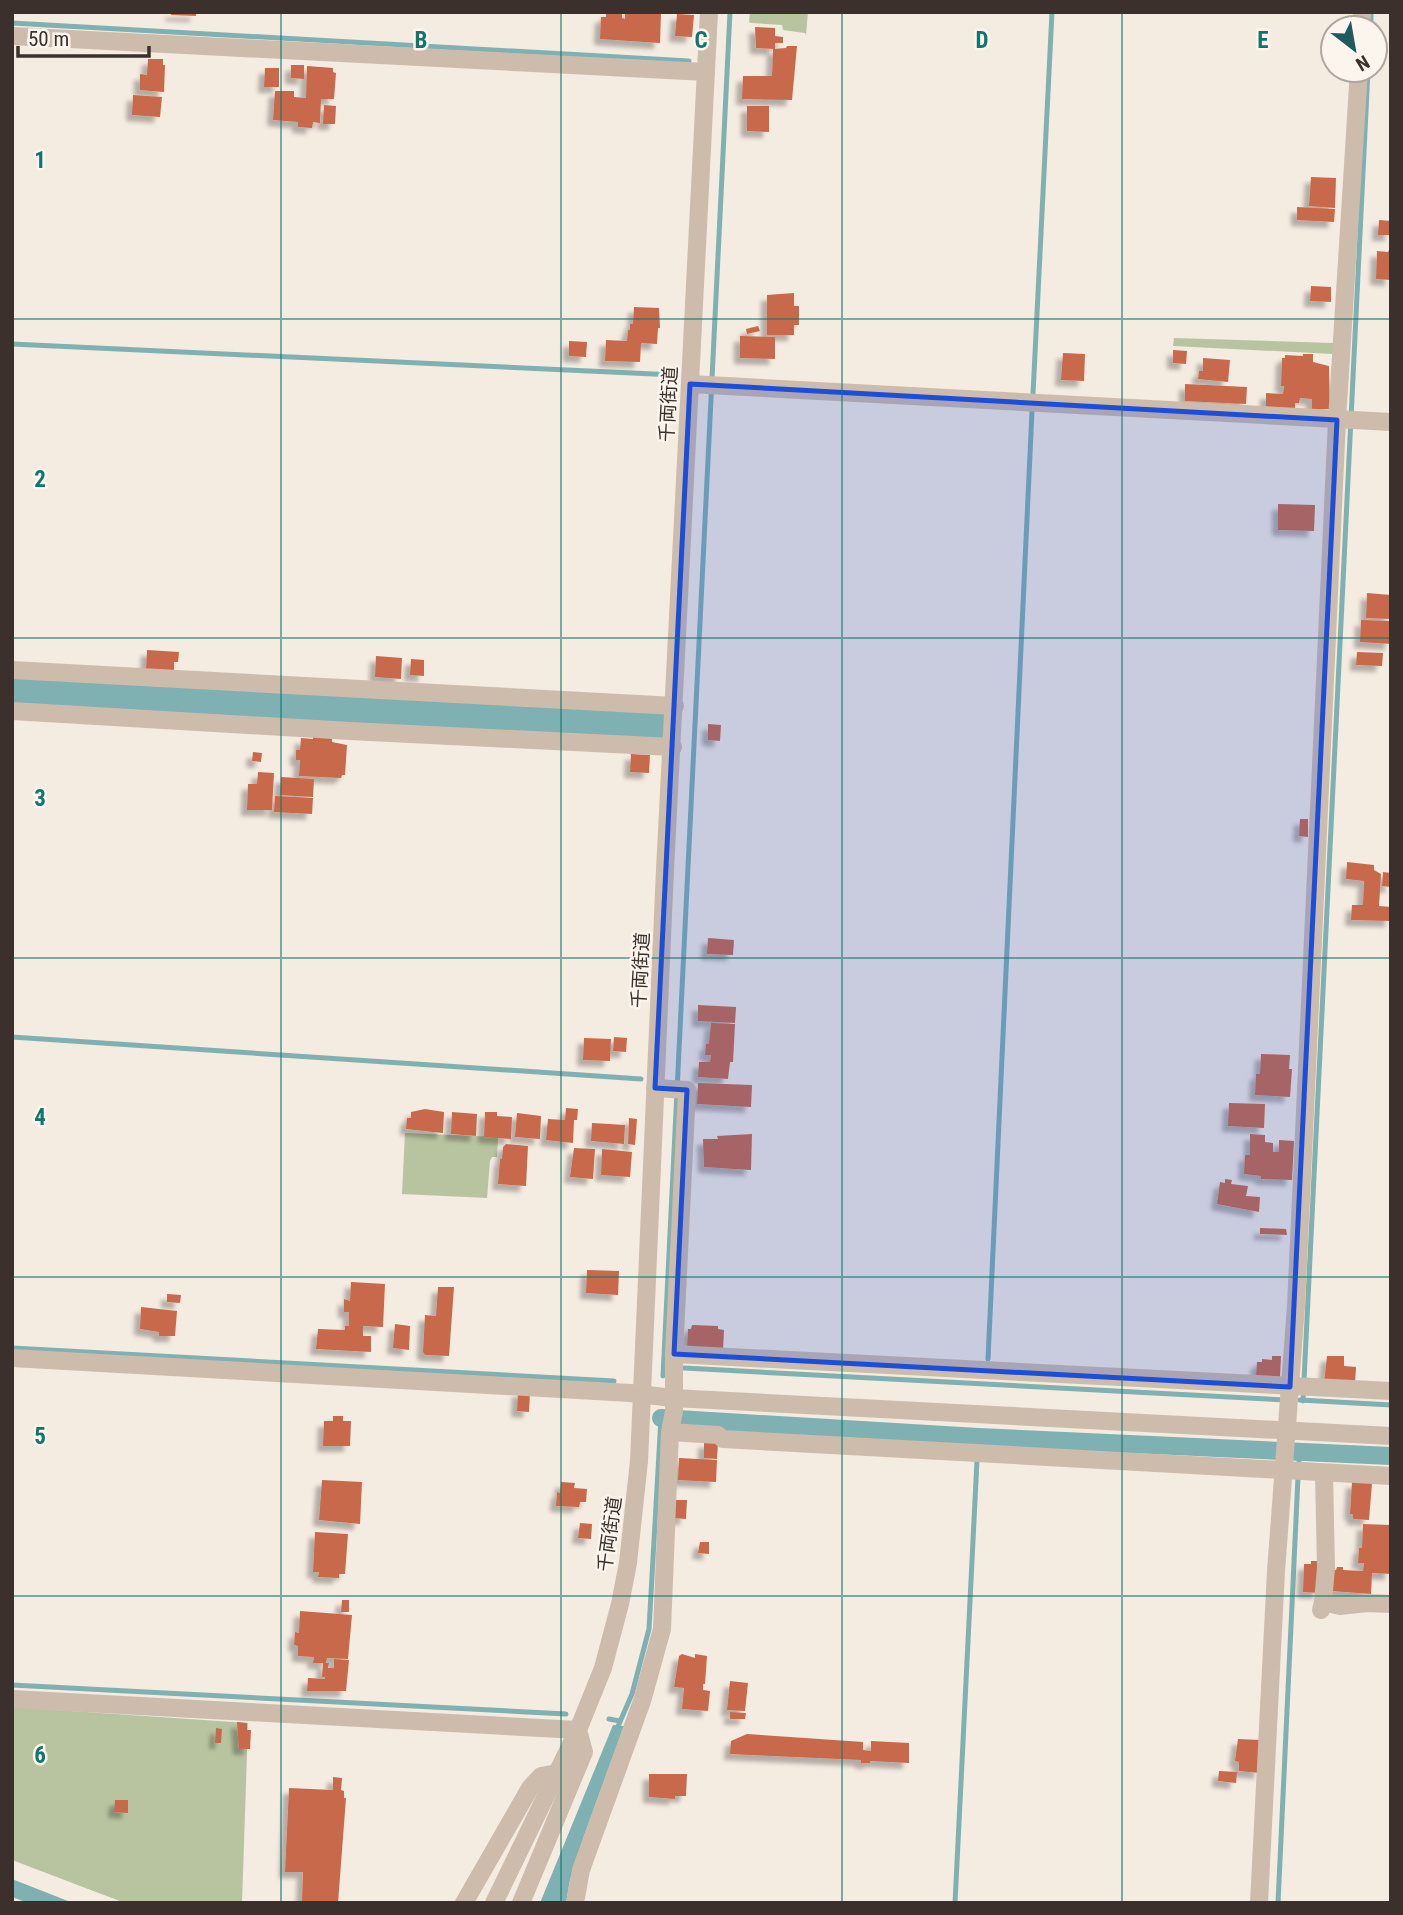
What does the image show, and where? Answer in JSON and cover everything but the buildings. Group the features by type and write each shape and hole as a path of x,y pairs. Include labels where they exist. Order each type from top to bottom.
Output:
{"street":[{"name":"千両街道","path":"494,1903 578,1730 603,1668 628,1563 670,1089 675,706 705,385 706,72 709,12"},
{"path":"12,36 706,72"},
{"path":"1259,1903 1276,1571 1286,1451 1295,1392 1347,420 1359,84"},
{"path":"705,385 1391,422"},
{"path":"12,670 675,706"},
{"path":"12,711 673,747"},
{"path":"575,1903 581,1870 642,1700 662,1629 687,1090 670,1089"},
{"path":"674,1354 1295,1392 1391,1391"},
{"path":"12,1357 642,1394 672,1416 718,1434 723,1439 1286,1451 1391,1436"},
{"path":"672,1416 1286,1451 1324,1473 1391,1476"},
{"path":"1324,1473 1326,1568 1322,1607 1391,1604"},
{"path":"12,1699 578,1730 584,1752 521,1903"},
{"path":"464,1903 530,1788 541,1776 556,1773"}],"highlighted area":[{"path":"690,384 1337,420 1290,1387 674,1354 687,1090 655,1088"}],"green space":[{"path":"750,12 808,12 806,35 783,30 782,25 751,23"},
{"path":"1174,338 1333,343 1333,354 1173,346"},
{"path":"405,1133 498,1137 497,1157 492,1157 490,1161 487,1198 402,1194"},
{"path":"12,1707 248,1723 242,1903 125,1903 12,1860"}],"water":[{"path":"613,1725 624,1726 584,1836 570,1880 566,1903 540,1903"},
{"path":"12,1879 73,1903 28,1903 12,1897"}],"waterway":[{"path":"663,1376 730,12"},
{"path":"1033,394 1052,12"},
{"path":"12,23 689,61"},
{"path":"1303,1401 1367,84"},
{"path":"12,344 675,375"},
{"path":"988,1359 1032,411"},
{"path":"12,690 657,724"},
{"path":"12,1037 641,1079"},
{"path":"12,1348 614,1381"},
{"path":"684,1368 1286,1400"},
{"path":"1300,1400 1391,1405"},
{"path":"616,1731 632,1694 649,1629 661,1418"},
{"path":"661,1418 978,1437 1391,1456"},
{"path":"978,1437 978,1443"},
{"path":"1299,1451 1299,1461"},
{"path":"955,1903 977,1460"},
{"path":"1278,1903 1298,1477"},
{"path":"12,1685 566,1714"},
{"path":"609,1719 620,1721"}]}
